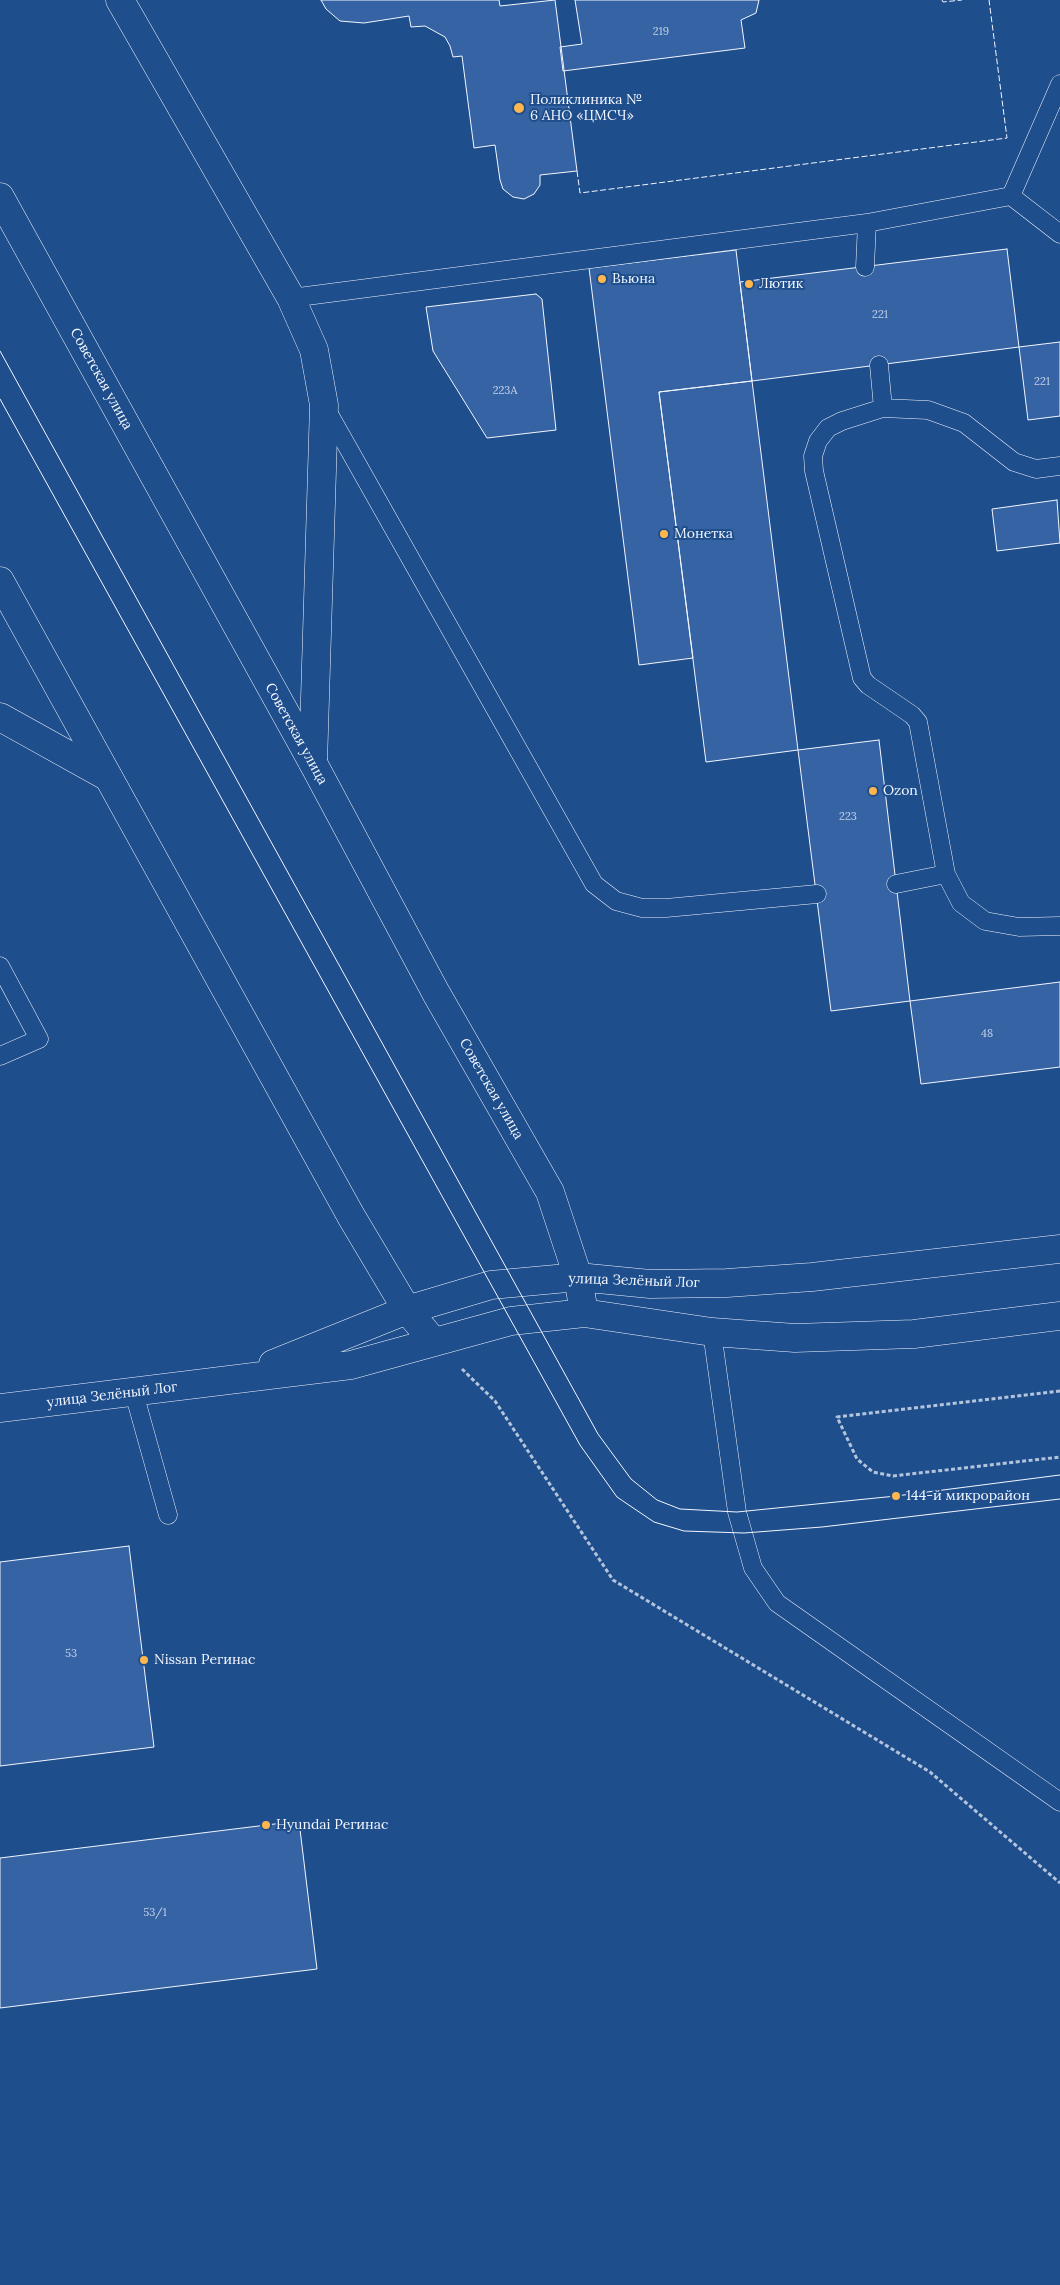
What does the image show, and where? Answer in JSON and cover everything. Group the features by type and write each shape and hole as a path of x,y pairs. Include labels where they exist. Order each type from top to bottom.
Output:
{"main road":[{"path":"120,0 291,298 314,350 324,405 312,763"},
{"name":"Советская улица","path":"0,197 312,763 436,993 550,1192 566,1235 578,1277 584,1313"},
{"path":"0,582 351,1216 408,1310 434,1342"},
{"path":"0,717 108,777"},
{"name":"улица Зелёный Лог","path":"224,1382 301,1354 408,1310 491,1285 578,1277 650,1284 727,1283 812,1277 1060,1249"},
{"name":"улица Зелёный Лог","path":"0,1408 351,1365 511,1321 584,1313 712,1332 795,1338 914,1334 1060,1316"}],"lane":[{"path":"1011,196 1060,84"},
{"path":"291,298 867,223 1011,196 1060,234"},
{"path":"865,267 867,223"},
{"path":"879,365 882,408"},
{"path":"324,405 594,884 616,901 642,908 666,908 817,894"},
{"path":"1060,466 1036,469 1014,462 964,423 928,410 882,408 842,421 828,428 818,441 813,456 814,471 862,678 916,718 920,726 946,874 960,903 985,921 1019,927 1060,926"},
{"path":"896,884 946,874"},
{"path":"0,966 39,1039 0,1056"},
{"path":"712,1332 737,1512 753,1568 777,1603 1060,1802"},
{"path":"134,1393 168,1515"}],"path":[{"path":"434,1342 495,1401 613,1580 930,1772 1060,1883"},
{"path":"1060,1391 836,1417 857,1459 874,1472 893,1476 1060,1457"}],"building":[{"name":"Поликлиника № 6 АНО «ЦМСЧ»","path":"321,0 499,0 500,6 555,0 577,171 540,175 540,185 534,194 524,199 513,197 503,189 495,145 474,148 462,56 453,57 445,37 425,26 411,27 409,16 364,23 340,21 326,9"},
{"name":"Поликлиника № 6 АНО «ЦМСЧ»","path":"575,0 759,0 756,13 741,20 745,48 563,71 560,47 582,44"},
{"path":"1007,249 1019,347 752,381 740,282"},
{"path":"736,250 752,381 659,392 693,658 639,665 589,268"},
{"path":"536,294 542,299 556,430 487,438 433,351 426,307"},
{"path":"1060,342 1060,416 1028,420 1019,347"},
{"path":"752,381 798,750 706,762 659,392"},
{"path":"1057,500 1060,543 997,551 992,509"},
{"path":"879,740 910,1001 831,1011 798,750"},
{"path":"1060,982 1060,1067 921,1084 910,1001"},
{"path":"129,1546 154,1747 0,1766 0,1562"},
{"path":"299,1821 317,1969 0,2008 0,1858"}],"tram line":[{"path":"0,351 598,1434 631,1479 657,1500 680,1509 737,1512 896,1496 1060,1475"},
{"path":"0,399 580,1445 617,1497 654,1522 684,1531 744,1533 822,1527 1060,1499"}],"fence":[{"path":"942,0 943,2 962,0"},
{"path":"577,171 580,193 1007,138 989,0"}],"place":[{"name":"Поликлиника № 6 АНО «ЦМСЧ»","path":"519,108"},
{"name":"Вьюна","path":"602,279"},
{"name":"Лютик","path":"749,284"},
{"name":"Монетка","path":"664,534"},
{"name":"Ozon","path":"873,791"},
{"name":"144-й микрорайон","path":"896,1496"},
{"name":"Nissan Регинас","path":"144,1660"},
{"name":"Hyundai Регинас","path":"266,1825"}]}
